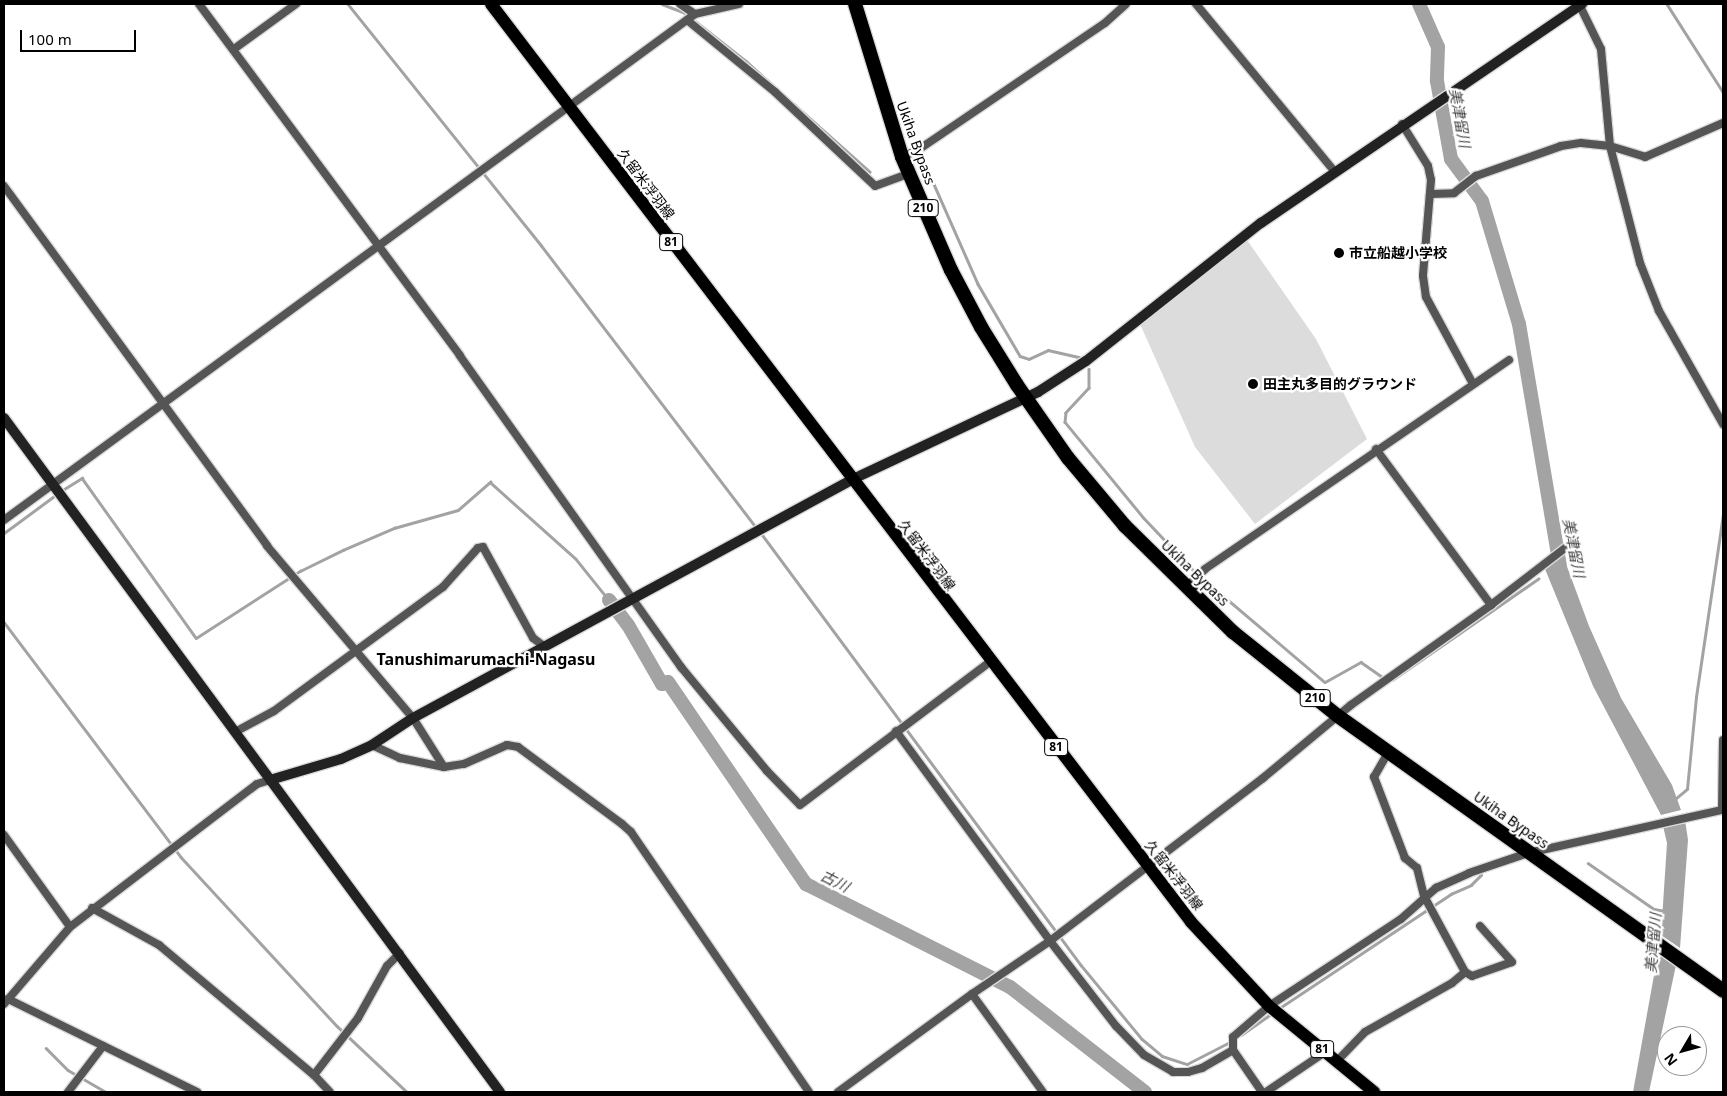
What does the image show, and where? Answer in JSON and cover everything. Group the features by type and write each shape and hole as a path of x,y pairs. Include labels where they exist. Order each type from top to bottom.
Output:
{"highway":[{"name":"Ukiha Bypass","path":"855,4 908,174 981,327 1026,398 1097,493 1185,588 1233,632 1338,716 1723,991"}],"main road":[{"name":"久留米浮羽線","path":"491,4 990,662 1224,961 1269,1006 1374,1092"}],"street":[{"path":"199,4 234,49 376,247 460,356 681,667 800,805 990,662"},
{"path":"234,49 296,4"},
{"path":"680,4 691,17 775,92 875,186 908,174"},
{"path":"4,520 691,17 739,4"},
{"path":"902,157 918,150 1105,23 1126,4"},
{"path":"1196,4 1334,171"},
{"path":"197,1092 103,1046 6,1002 70,926 256,784 341,759 372,745 413,718 851,480 1026,398 1086,361 1260,223 1402,124 1580,4 1601,48 1610,146 1640,263 1659,311 1723,424"},
{"path":"1402,124 1428,166 1431,194 1424,253 1426,297 1473,384"},
{"path":"1431,194 1454,193 1476,176 1561,146 1581,143 1610,146 1645,157 1723,124"},
{"path":"4,186 267,546 413,718 444,767"},
{"path":"1185,588 1205,569 1376,449 1509,360"},
{"path":"4,418 270,780 400,953 500,1092"},
{"path":"1376,449 1491,605"},
{"path":"235,732 274,711 443,587 472,553 483,547 534,638 545,647"},
{"path":"838,1092 972,994 1050,941 1263,778 1338,716 1540,569 1565,548"},
{"path":"896,731 1050,941 1116,1026 1158,1065 1173,1072 1188,1072 1202,1068 1233,1050"},
{"path":"1262,1092 1233,1050 1232,1037 1269,1006 1401,919 1424,896 1469,873 1528,853 1723,810 1723,740"},
{"path":"372,745 400,758 444,767 464,764 507,745 518,746 630,832 809,1092"},
{"path":"1388,753 1374,776 1405,858 1417,868 1424,896 1465,972 1472,976 1512,962 1480,926"},
{"path":"4,835 70,926"},
{"path":"92,908 159,946 314,1075 330,1092"},
{"path":"314,1075 358,1018 386,966 400,953"},
{"path":"1337,1061 1365,1032 1452,984 1465,972"},
{"path":"972,994 1043,1092"},
{"path":"68,1092 103,1046"},
{"path":"1266,1092 1325,1052"}],"shaded area":[{"name":"田主丸多目的グラウンド","path":"1247,240 1316,339 1367,439 1255,524 1195,447 1140,324"},
{"path":"1562,553 1589,626 1621,698 1672,785 1681,810 1661,815 1593,686 1545,569"},
{"path":"1685,820 1688,840 1680,948 1661,935 1667,843 1663,826"},
{"path":"1658,953 1676,965 1663,1026 1657,1026 1657,1054 1649,1092 1633,1092"}],"waterway":[{"path":"348,4 541,245 756,527"},
{"path":"662,4 685,13 746,61 870,172"},
{"name":"美津留川","path":"1419,4 1438,47 1437,81 1451,159 1482,201 1519,324 1560,567"},
{"path":"1667,4 1723,92"},
{"path":"926,166 978,284 1020,356 1029,359 1048,350 1079,357"},
{"path":"1089,369 1089,388 1066,413 1065,422 1143,517 1195,572"},
{"path":"61,491 82,478 196,638 300,571 394,528 458,510 490,482 576,559 609,600"},
{"path":"4,533 57,494"},
{"path":"1674,800 1687,789 1696,697 1723,515"},
{"path":"761,533 1081,965 1142,1039 1162,1056 1187,1064 1232,1041"},
{"path":"1201,577 1325,682 1361,662 1381,676"},
{"path":"1392,680 1538,579"},
{"name":"古川","path":"609,600 628,625 662,684 668,682 806,884 1010,987 1145,1092"},
{"path":"4,622 181,857 337,1026 407,1092"},
{"path":"1588,863 1654,909 1665,911"},
{"path":"1278,1009 1451,894 1471,885 1481,875"},
{"path":"1241,1035 1271,1014"},
{"path":"46,1048 68,1070 106,1092"}],"place":[{"name":"市立船越小学校","path":"1339,253"},
{"name":"田主丸多目的グラウンド","path":"1253,384"}],"district":[{"name":"Tanushimarumachi-Nagasu","path":"486,659"}]}
